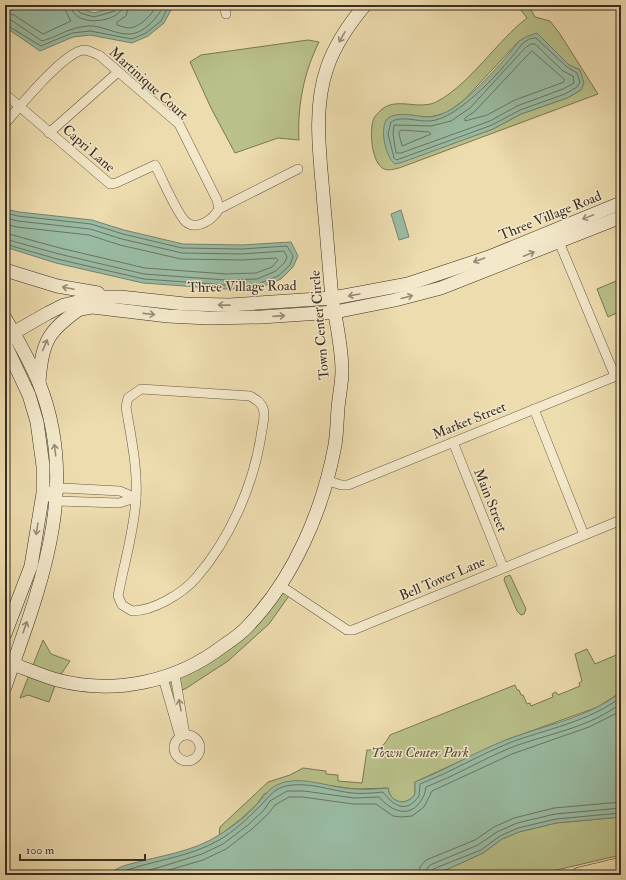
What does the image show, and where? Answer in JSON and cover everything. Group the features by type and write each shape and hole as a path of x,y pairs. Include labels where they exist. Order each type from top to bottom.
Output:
{"main road":[{"path":"579,875 621,865"}],"street":[{"name":"Town Center Circle","path":"9,662 57,680 88,685 114,686 169,676 199,663 247,628 281,586 298,554 310,526 326,480 335,444 342,371 332,298 321,168 319,112 326,70 343,35 365,5"},
{"name":"Martinique Court","path":"19,106 60,65 76,53 84,50 99,56 179,124 217,200 219,209"},
{"path":"49,132 118,72"},
{"name":"Capri Lane","path":"5,94 110,184 116,183 155,165 183,218 191,225 196,226 212,218 219,209"},
{"path":"5,124 19,106"},
{"path":"219,209 298,169"},
{"name":"Three Village Road","path":"9,341 81,308 92,307 168,316 208,318 261,317 334,312 395,300 442,288 556,236 621,203"},
{"name":"Three Village Road","path":"9,341 64,305 99,297 120,297 185,304 229,306 332,298 408,284 443,274 556,236 621,217"},
{"path":"556,236 618,375"},
{"path":"5,270 57,286 120,297"},
{"path":"39,383 41,358 46,343 53,330 81,308"},
{"path":"5,318 9,341 29,395 37,422 43,466 43,493 31,566 5,634"},
{"path":"5,686 9,662 46,567 57,495 54,443 48,413 39,383 9,341"},
{"name":"Market Street","path":"326,480 341,485 348,484 618,375"},
{"path":"141,389 242,395 250,396 258,401 263,408 264,417 258,457 246,493 216,553 195,580 169,599 152,608 132,611 122,605 118,596 130,543 136,498 135,468 126,407 128,398 134,393 141,389"},
{"path":"534,409 584,535"},
{"name":"Main Street","path":"453,442 504,567"},
{"path":"57,495 63,488 120,491 136,498"},
{"path":"43,493 119,503 136,498"},
{"name":"Bell Tower Lane","path":"281,586 347,630 353,630 621,520"},
{"path":"169,676 183,736"}],"green space":[{"path":"517,5 528,5 535,17 550,21 560,34 598,94 399,168 388,170 380,166 376,160 372,145 372,123 380,111 386,106 393,104 423,105 438,101 462,84 505,38 527,18","holes":["537,34 569,65 580,70 581,90 567,98 521,114 493,129 395,164 392,116 430,117 446,113 463,101 519,41"]},
{"path":"308,40 319,42 309,65 300,102 299,140 278,138 235,153 211,108 190,62 201,55"},
{"path":"621,279 621,311 608,317 597,289"},
{"path":"510,575 526,609 524,614 521,615 517,611 504,580 505,577"},
{"path":"281,586 291,593 269,624 228,661 185,689 178,691 180,705 171,707 163,678 221,649"},
{"path":"43,640 51,654 70,661 57,680 49,702 28,695 20,698"},
{"name":"Town Center Park","path":"587,649 595,664 621,653 621,692 598,707 506,740 415,782 415,794 407,801 399,802 395,800 389,793 388,788 355,789 296,781 264,794 257,804 242,818 219,836 220,827 268,782 290,775 303,768 326,771 326,774 338,775 338,781 362,783 367,750 381,747 390,735 515,685 521,695 523,695 527,704 530,703 531,706 553,697 552,694 556,692 558,695 580,686 579,683 582,681 575,654"},
{"path":"621,817 621,855 535,875 428,875 448,869 483,853 502,839 519,832 556,823"}],"water":[{"path":"5,5 79,5 83,9 94,13 120,5 173,6 164,23 148,36 132,43 90,35 73,37 40,51 5,27"},
{"path":"537,33 569,65 580,70 584,83 581,90 567,98 521,114 493,129 403,162 395,164 392,161 386,150 384,136 384,129 387,119 391,116 402,114 433,117 452,109 462,102 484,81 505,59 519,41"},
{"path":"5,209 19,212 92,220 124,230 183,244 242,245 291,242 298,256 293,267 281,279 259,288 226,289 143,283 56,263 5,247"},
{"path":"401,210 409,237 399,240 391,214"},
{"path":"621,692 621,817 556,823 519,832 502,839 483,853 448,869 428,875 105,875 127,865 187,850 209,841 244,817 272,788 285,782 302,781 358,789 388,788 389,793 395,800 399,802 408,801 415,794 415,782 506,740 580,715 608,701"}]}
